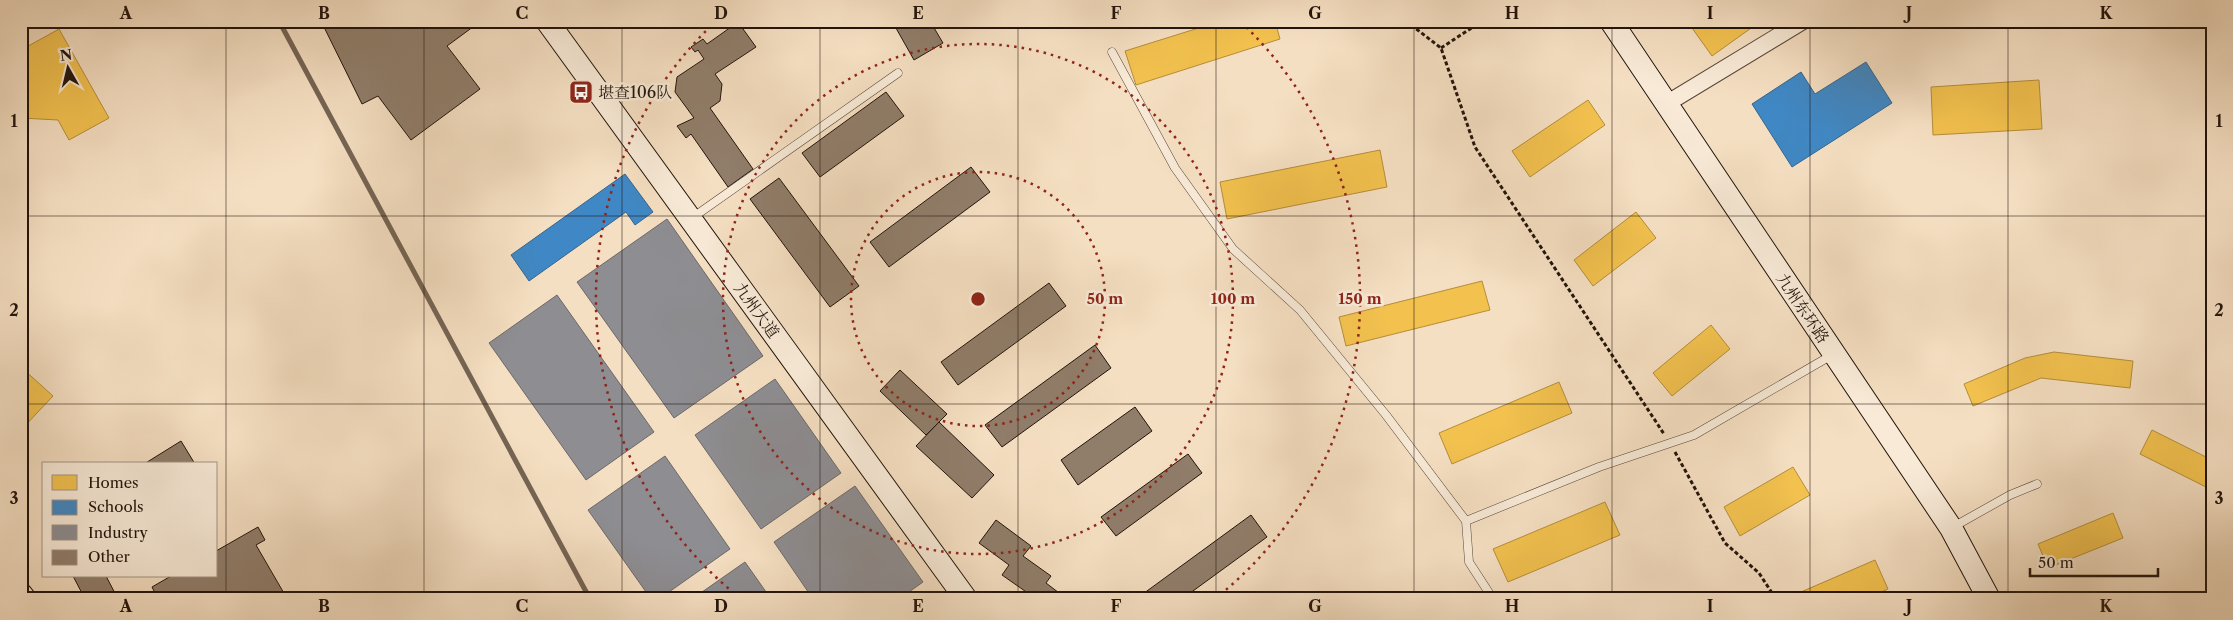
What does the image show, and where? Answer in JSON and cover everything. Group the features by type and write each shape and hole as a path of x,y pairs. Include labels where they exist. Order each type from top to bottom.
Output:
{"main road":[{"path":"531,21 838,440 950,599"},
{"name":"九州大道","path":"547,21 966,599"},
{"name":"九州东环路","path":"1611,21 1951,528 1989,599"},
{"path":"21,594 25,599"}],"street":[{"path":"1666,104 1803,21"}],"lane":[{"path":"1112,52 1175,168 1232,249 1300,310 1386,415 1466,521 1469,562 1493,599"},
{"path":"691,219 898,73"},
{"path":"1466,521 1599,467 1694,435 1834,354"},
{"path":"1951,528 2010,495 2037,484"}],"path":[{"path":"1406,21 1441,48 1475,147 1670,443 1725,543 1759,573 1772,593 1773,599"},
{"path":"1441,48 1482,21"}],"building: Homes":[{"path":"1221,21 1275,21 1280,39 1136,85 1125,51"},
{"path":"1687,21 1761,21 1712,56"},
{"path":"59,29 109,118 69,140 58,120 21,118 21,50"},
{"path":"2039,80 2042,129 1933,135 1931,87"},
{"path":"1588,100 1605,125 1530,177 1512,151"},
{"path":"1380,150 1387,187 1227,219 1220,182"},
{"path":"1636,212 1656,238 1593,286 1574,260"},
{"path":"1482,281 1490,310 1346,346 1339,317"},
{"path":"1711,325 1730,349 1672,396 1653,373"},
{"path":"2054,352 2133,361 2130,388 2041,378 1973,406 1964,384 2025,358"},
{"path":"21,367 53,396 21,430"},
{"path":"1559,382 1572,413 1452,464 1439,433"},
{"path":"2152,430 2212,460 2212,490 2140,454"},
{"path":"1793,467 1810,495 1740,536 1724,507"},
{"path":"1605,502 1620,535 1508,582 1493,549"},
{"path":"2113,513 2123,538 2048,568 2038,544"},
{"path":"1875,560 1888,589 1866,599 1795,599 1794,595"}],"building: Schools":[{"path":"1866,62 1892,103 1792,167 1752,104 1801,72 1815,94"},
{"path":"625,174 653,212 635,225 626,212 529,281 511,255"}],"building: Industry":[{"path":"667,219 763,356 674,418 577,282"},
{"path":"557,295 654,432 586,480 489,343"},
{"path":"775,379 841,473 761,529 695,435"},
{"path":"665,456 730,549 659,599 651,599 588,510"},
{"path":"855,486 923,582 899,599 813,599 774,542"},
{"path":"745,562 771,599 692,599"}],"building: Other":[{"path":"321,21 481,21 447,46 480,89 411,140 378,96 362,104"},
{"path":"892,21 930,21 943,43 914,60"},
{"path":"738,22 756,47 715,74 722,84 720,101 710,108 753,169 728,187 691,134 686,138 677,126 694,118 675,92 677,77 704,59 698,50 695,52 691,47 703,39 707,44"},
{"path":"886,92 904,116 820,177 802,153"},
{"path":"971,167 990,192 889,267 870,242"},
{"path":"779,178 859,286 830,307 750,199"},
{"path":"1049,283 1066,306 958,385 941,362"},
{"path":"1095,345 1111,368 1002,447 985,425"},
{"path":"900,370 947,414 926,435 880,391"},
{"path":"1135,407 1152,431 1078,485 1061,460"},
{"path":"939,422 994,475 972,498 916,446"},
{"path":"181,441 194,462 147,462"},
{"path":"1188,454 1202,473 1116,536 1101,517"},
{"path":"1251,515 1267,537 1182,599 1136,599"},
{"path":"996,520 1031,546 1023,556 1051,576 1046,583 1067,599 1030,599 1032,596 1002,575 1009,565 979,543"},
{"path":"258,527 265,540 256,545 285,595 277,599 158,599 152,587 168,578 218,578 218,550"},
{"path":"74,578 107,578 118,599 85,599"}],"waterway":[{"path":"279,21 590,599"}],"place":[{"name":"堪查106队","path":"581,92"}]}
